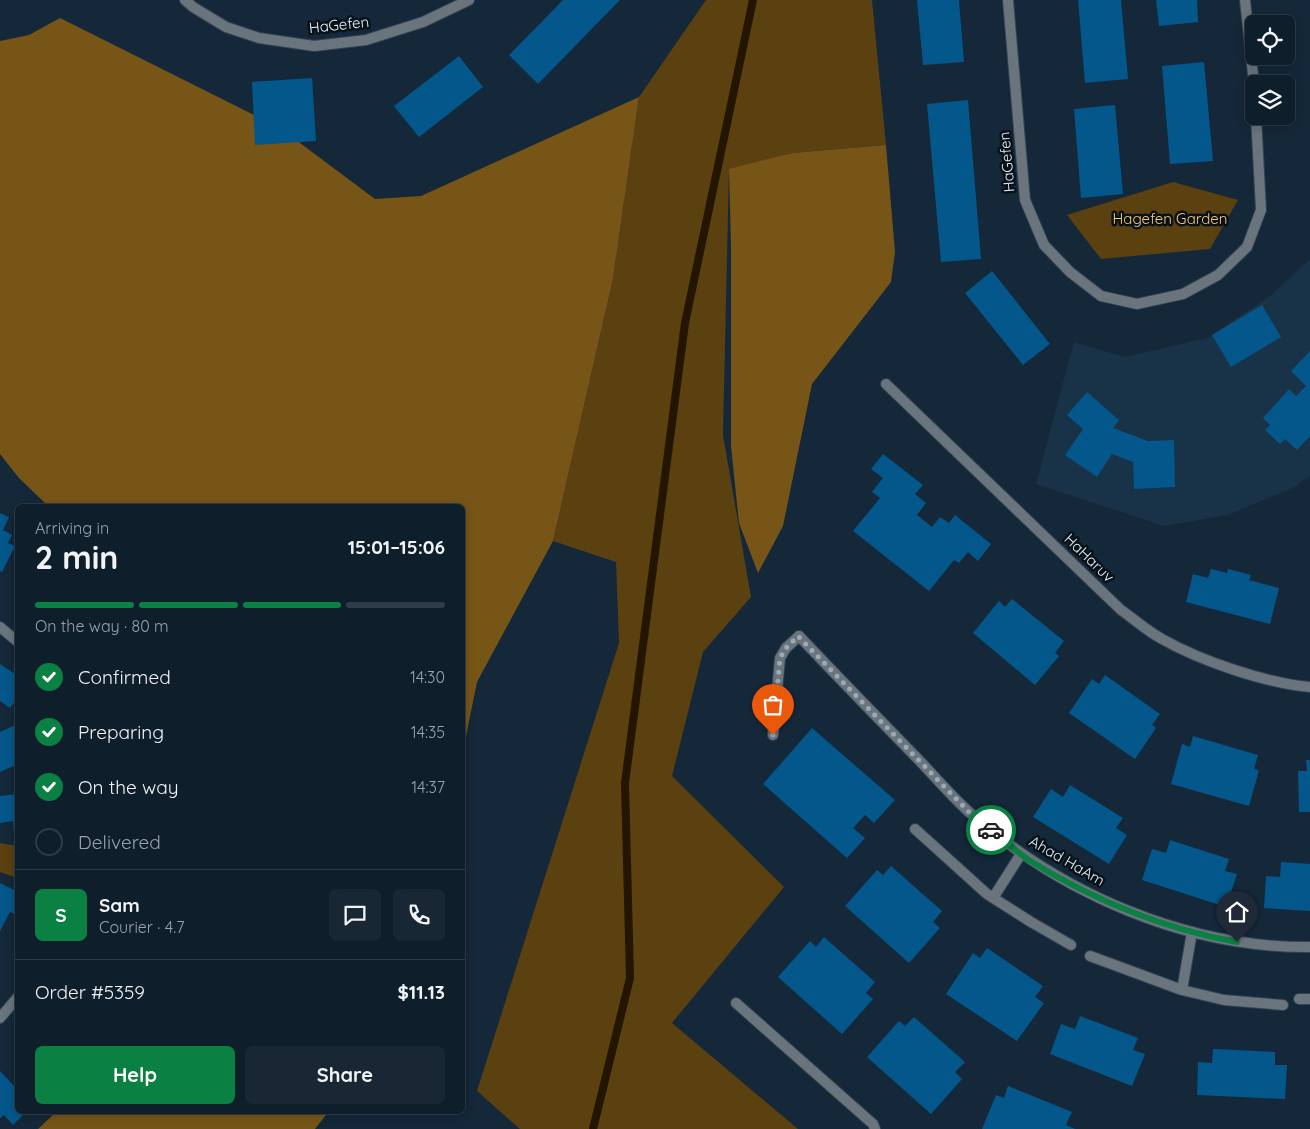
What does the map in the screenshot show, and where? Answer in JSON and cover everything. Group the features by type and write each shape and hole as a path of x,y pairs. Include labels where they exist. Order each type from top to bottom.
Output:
{"street":[{"name":"HaGefen","path":"185,0 226,27 259,38 314,46 366,40 423,22 469,0"},
{"name":"HaGefen","path":"1008,0 1025,200 1044,245 1070,272 1101,296 1137,304 1183,294 1218,275 1247,247 1261,210 1256,125"},
{"path":"1245,0 1253,75"},
{"name":"HaHaruv","path":"886,384 1121,610 1161,638 1206,659 1251,676 1310,687"},
{"path":"0,627 15,640"},
{"name":"Ahad HaAm","path":"773,735 780,658 786,648 798,636 969,812 1029,860 1082,890 1141,916 1192,932 1237,942 1288,947 1310,947"},
{"path":"914,830 994,898 1071,945"},
{"path":"994,898 1021,854"},
{"path":"1182,990 1192,932"},
{"path":"1090,956 1182,990 1224,1000 1284,1006"},
{"path":"0,1018 15,1001"},
{"path":"736,1003 873,1124 874,1129"}],"shaded area":[{"path":"60,18 280,128 375,199 421,196 639,97 613,279 553,541 477,682 465,741 465,504 46,504 19,478 0,454 0,41 29,35"},
{"path":"886,145 895,252 891,282 812,384 783,526 758,573 739,523 731,446 729,169 792,153"},
{"path":"1310,259 1310,476 1295,487 1228,515 1164,526 1036,484 1074,342 1125,357 1207,338 1270,296"},
{"path":"54,1114 327,1114 315,1129 38,1129"}],"green space":[{"path":"706,0 872,0 886,145 792,153 729,170 723,435 751,597 703,652 672,776 784,887 672,1023 798,1129 520,1129 477,1091 619,643 616,562 553,541 613,279 639,97"},
{"name":"Hagefen Garden","path":"1173,182 1238,200 1210,249 1101,259 1067,215"},
{"path":"0,843 15,846 15,877 0,872"}],"building":[{"path":"563,0 620,0 538,84 509,55"},
{"path":"917,0 959,0 964,62 923,65"},
{"path":"1078,0 1121,0 1128,79 1085,83"},
{"path":"1156,0 1197,0 1198,22 1159,26"},
{"path":"459,56 483,87 419,137 394,106"},
{"path":"1204,62 1213,161 1170,164 1162,66"},
{"path":"312,78 316,141 255,145 252,82"},
{"path":"968,100 981,259 941,262 927,104"},
{"path":"1115,105 1123,194 1081,198 1074,109"},
{"path":"992,271 1050,344 1023,365 965,293"},
{"path":"1262,305 1281,337 1231,367 1212,335"},
{"path":"1310,351 1310,436 1297,450 1285,439 1280,444 1265,430 1270,425 1263,418 1289,389 1296,396 1306,386 1291,371"},
{"path":"1087,392 1119,420 1113,428 1148,441 1174,440 1175,487 1134,489 1133,462 1112,454 1097,477 1065,455 1083,429 1067,415"},
{"path":"883,454 923,485 915,494 926,503 917,515 932,527 940,517 949,523 955,515 991,544 978,561 968,552 959,563 954,560 929,591 853,531 880,498 872,492 883,478 871,469"},
{"path":"0,513 9,517 3,530 12,535 8,543 15,546 2,572 0,571"},
{"path":"1211,569 1227,573 1228,569 1251,575 1249,580 1279,588 1270,624 1186,602 1193,574 1208,578"},
{"path":"1012,599 1064,641 1055,653 1059,656 1035,685 973,633 999,601 1005,607"},
{"path":"0,664 15,674 15,701 10,708 0,701"},
{"path":"1105,675 1160,714 1152,725 1156,728 1135,759 1069,713 1092,679 1099,684"},
{"path":"15,725 15,765 0,772 0,732"},
{"path":"812,728 895,800 874,823 865,815 853,828 865,838 847,858 763,784"},
{"path":"1193,736 1258,755 1254,769 1259,770 1249,806 1171,784 1182,744 1190,747"},
{"path":"1306,760 1310,760 1310,812 1299,812 1298,771 1307,771"},
{"path":"1070,785 1123,818 1116,828 1127,835 1109,864 1033,817 1051,789 1063,797"},
{"path":"15,794 15,831 13,821 0,823 0,796"},
{"path":"1170,840 1229,859 1225,871 1237,874 1226,907 1142,880 1152,849 1166,853"},
{"path":"1281,862 1310,864 1310,911 1264,908 1266,876 1280,877"},
{"path":"891,866 942,911 933,922 940,928 909,963 845,906 877,870 883,875"},
{"path":"0,883 15,890 15,914 10,912 0,931"},
{"path":"824,937 875,982 866,993 873,999 842,1034 778,977 810,941 816,947"},
{"path":"987,948 1043,986 1035,997 1044,1003 1017,1041 946,994 973,953 980,958"},
{"path":"1080,1016 1138,1038 1133,1050 1145,1054 1132,1086 1050,1054 1061,1024 1075,1029"},
{"path":"914,1017 965,1062 955,1072 962,1079 931,1114 867,1057 899,1021 905,1026"},
{"path":"1213,1049 1275,1052 1275,1065 1287,1065 1285,1099 1197,1095 1198,1062 1212,1063"},
{"path":"0,1071 15,1087 15,1114 24,1114 13,1125 4,1115 0,1118"},
{"path":"1008,1086 1072,1112 1066,1125 1075,1129 982,1129 996,1095 1004,1098"}],"waterway":[{"path":"593,1129 630,978 625,783 685,323 753,0"}],"way so far":[{"path":"773,735 780,658 786,648 798,636 969,812 991,830"}],"route":[{"path":"991,830 1029,860 1082,890 1141,916 1204,936 1237,942"}]}
